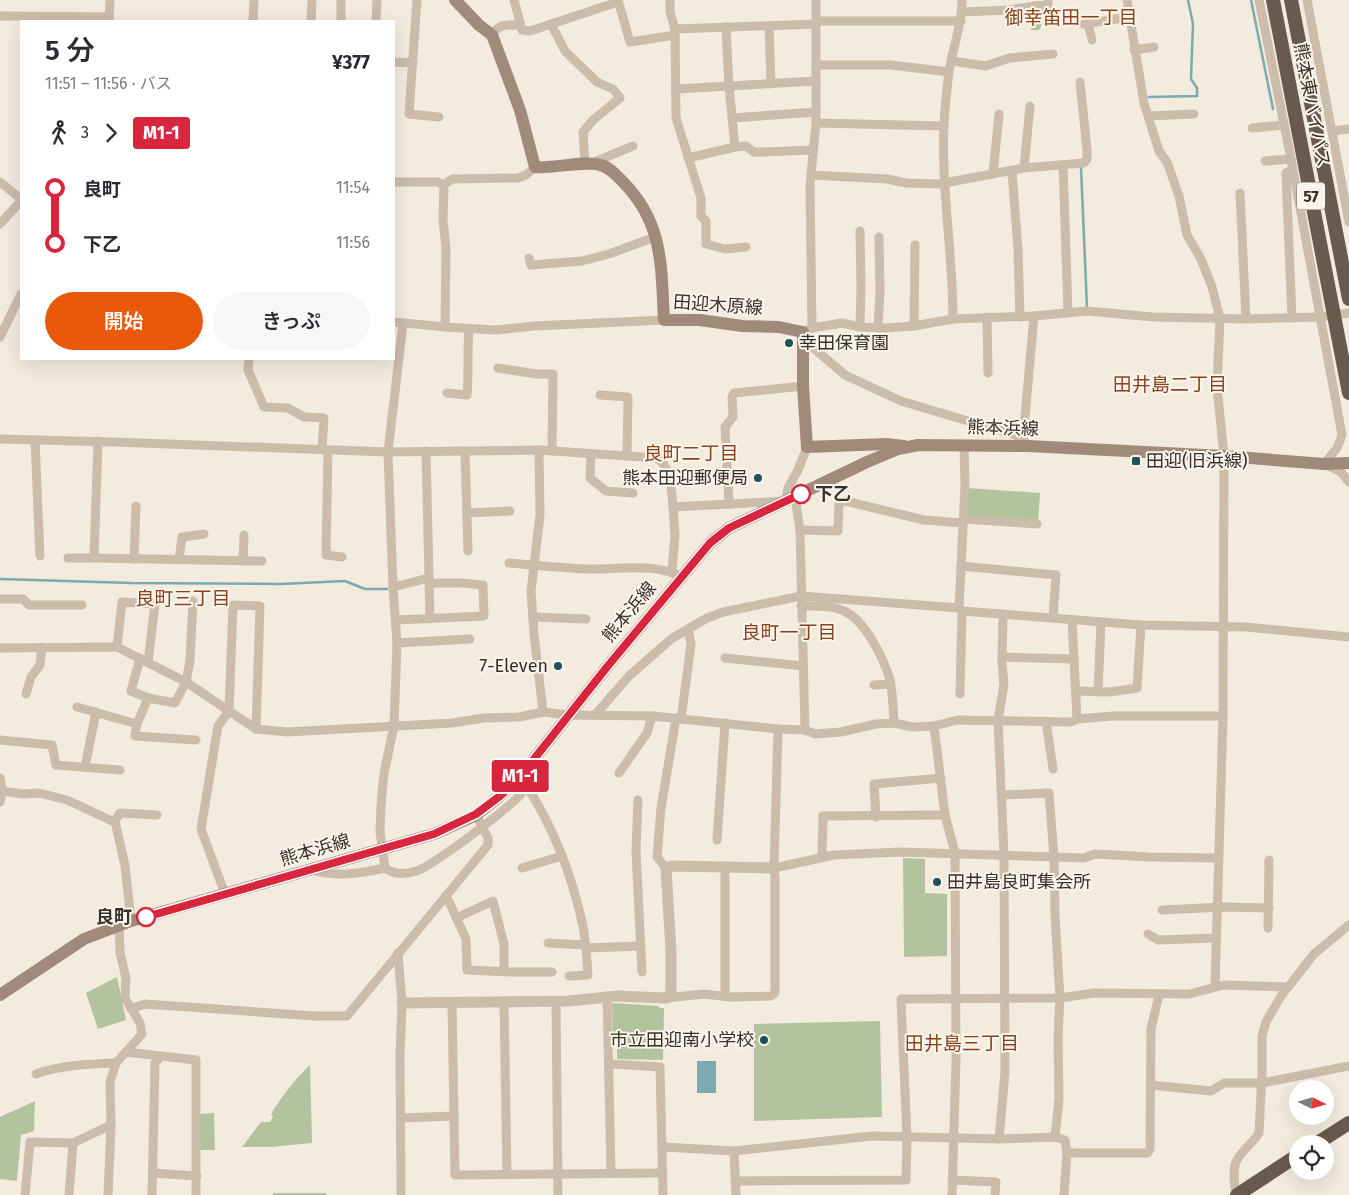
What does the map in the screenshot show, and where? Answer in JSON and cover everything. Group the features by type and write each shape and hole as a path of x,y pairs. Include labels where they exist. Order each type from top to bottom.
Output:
{"highway":[{"name":"熊本東バイパス","path":"1273,0 1327,316 1349,393"},
{"name":"熊本東バイパス","path":"1291,0 1349,299"},
{"path":"1330,1135 1349,1123"},
{"path":"1236,1195 1289,1161"}],"main road":[{"path":"456,0 492,35 520,110 535,167"},
{"name":"田迎木原線","path":"535,167 600,164 610,168 633,192 644,207 660,254 664,320 700,320 742,326 779,327 806,333"},
{"path":"806,333 803,386 807,447 886,444 909,447"},
{"name":"熊本浜線","path":"0,995 84,939 131,921 434,834 476,814 500,796 519,778 676,574 710,543 729,528 898,449 918,445 1026,443 1324,464 1349,462"}],"street":[{"path":"0,16 109,19 110,0"},
{"path":"253,20 254,0"},
{"path":"310,20 312,0"},
{"path":"341,0 341,20"},
{"path":"376,20 377,0"},
{"path":"417,0 409,114 439,117"},
{"path":"449,0 456,0"},
{"path":"514,0 522,30 530,31 618,1 630,42 675,32 726,27 961,16 1048,4 1048,0"},
{"path":"670,0 670,12 675,32 676,118 683,135 688,158 701,198 701,216 706,221 706,244 726,249 746,247"},
{"path":"816,0 816,123 811,175 806,333 845,375 901,401 958,417 1026,443 1034,316"},
{"path":"953,319 953,290 945,183 944,126 949,72 961,16 962,0"},
{"path":"1009,0 1009,10"},
{"path":"1127,0 1140,82 1159,151 1167,162 1179,196 1187,235 1201,259 1212,287 1220,318 1217,387 1224,456 1223,716 1215,986"},
{"path":"1259,0 1293,169 1327,316 1342,435 1337,448 1324,464 1341,472 1349,482"},
{"path":"1307,0 1349,222"},
{"path":"1092,40 1086,24 1129,17"},
{"path":"551,24 566,51 597,82 613,88 620,98 593,120 583,132 588,164 633,146"},
{"path":"492,35 497,28 504,25 520,25"},
{"path":"769,26 771,84"},
{"path":"726,27 735,147"},
{"path":"1134,50 1154,47"},
{"path":"952,61 986,66 1009,58 1053,54"},
{"path":"395,62 412,63"},
{"path":"816,66 891,65 949,72"},
{"path":"677,89 816,81"},
{"path":"811,175 887,178 906,183 945,183 1024,168 1084,163 1087,159 1087,150 1080,82"},
{"path":"1024,168 1030,106"},
{"path":"732,118 816,112"},
{"path":"993,174 999,114"},
{"path":"1149,116 1194,114"},
{"path":"816,123 944,126"},
{"path":"1252,128 1284,125"},
{"path":"1332,131 1349,129"},
{"path":"688,158 746,146 754,152 813,150"},
{"path":"1265,161 1291,159"},
{"path":"1063,165 1068,312"},
{"path":"444,185 452,179 518,178 526,175 535,167"},
{"path":"1292,318 1286,174 1293,169"},
{"path":"1012,171 1018,250 1020,317"},
{"path":"0,182 20,199"},
{"path":"395,182 438,182 444,185"},
{"path":"444,185 443,220 446,248 445,327"},
{"path":"1240,194 1246,319"},
{"path":"0,224 20,201"},
{"path":"860,230 860,327"},
{"path":"529,258 531,266 582,261 609,254 655,237"},
{"path":"878,237 880,292 878,328"},
{"path":"914,326 915,245"},
{"path":"0,337 20,296"},
{"path":"806,333 842,323 878,328 914,326 953,319 1020,317 1087,311 1153,317 1246,319 1327,316 1349,313"},
{"path":"987,317 988,373"},
{"path":"532,760 531,773 524,791 482,826 422,869 401,873 389,872 385,868 382,848 381,805 384,773 394,726 397,643 388,452 398,322 496,330 534,326 664,320"},
{"path":"447,393 467,395 469,328"},
{"path":"249,360 248,370 264,407 288,408 304,417 324,418 326,555 342,557"},
{"path":"498,368 536,374 553,374 552,451"},
{"path":"729,504 725,427 733,417 732,397 734,393 803,386"},
{"path":"600,395 628,397 627,456"},
{"path":"0,439 388,452 539,450 656,458 663,462 670,478 676,574 646,569 587,569 509,563"},
{"path":"36,440 40,556"},
{"path":"94,558 98,441"},
{"path":"960,694 961,566 965,486 964,445"},
{"path":"806,730 800,530 788,488 798,470 807,447"},
{"path":"539,450 540,515 531,591 543,712"},
{"path":"426,451 430,619"},
{"path":"465,451 468,551"},
{"path":"591,454 590,478 606,491 633,493"},
{"path":"673,507 791,499"},
{"path":"800,530 838,531 839,502 845,501 924,520 1037,524"},
{"path":"134,559 136,506"},
{"path":"467,513 510,511"},
{"path":"180,560 182,536 204,534"},
{"path":"243,561 244,535"},
{"path":"68,558 262,561"},
{"path":"961,566 1056,575 1053,618"},
{"path":"393,588 429,581 483,585 484,616 396,620"},
{"path":"595,715 629,676 671,639 706,618 723,612 801,596 1072,620 1141,625 1222,626 1287,630 1349,637"},
{"path":"0,599 23,599 29,605 82,605"},
{"path":"117,647 122,602 155,604 144,660 131,691 148,698 175,703 186,682 190,661 193,600"},
{"path":"225,894 201,829 218,726 229,711 233,605 260,606 256,729"},
{"path":"802,606 836,608 853,616 864,628 882,660 890,684 894,723"},
{"path":"999,1139 1005,1072 1004,855 998,720 1004,684 1002,657 1003,614"},
{"path":"533,618 586,619"},
{"path":"1072,620 1078,719"},
{"path":"1098,692 1101,622"},
{"path":"1077,691 1109,692 1137,688 1141,625"},
{"path":"666,998 669,997 671,991 671,951 666,868 658,857 660,808 678,719 690,644 688,629"},
{"path":"397,643 470,639"},
{"path":"26,694 31,677 40,666 42,647"},
{"path":"0,648 117,647 186,682 256,729 287,732 452,723 484,718 519,717 543,712 568,715 652,716 778,729 806,730 815,734 840,732 876,724 894,723 912,727 934,726 957,720 1071,722 1078,719 1113,716 1223,716"},
{"path":"1002,657 1074,659"},
{"path":"725,658 804,666"},
{"path":"874,685 890,684"},
{"path":"148,698 136,724 134,736 196,740"},
{"path":"77,707 136,724"},
{"path":"86,767 96,712"},
{"path":"619,773 647,733 652,716"},
{"path":"1046,721 1053,770"},
{"path":"717,840 725,724"},
{"path":"934,726 945,815 955,853 956,1061 952,1195"},
{"path":"402,1003 556,1001 607,996 666,998 704,994 771,996 775,993 774,868 778,729"},
{"path":"0,740 52,745 56,765 120,770"},
{"path":"0,778 2,791 0,802"},
{"path":"876,817 874,784 941,778"},
{"path":"526,785 544,814 562,856 583,928 588,975 569,976"},
{"path":"2,791 39,794 67,800 115,821"},
{"path":"1002,795 1049,793 1054,857 1054,916 1060,998 1058,1037 1059,1100 1055,1137"},
{"path":"638,800 636,852 642,972"},
{"path":"131,921 124,866 115,821 120,813 157,815"},
{"path":"131,1009 145,1004 315,1016 347,1016 488,844 488,838 476,814"},
{"path":"822,857 823,816 945,815"},
{"path":"666,868 671,866 774,868 834,855 901,852 1084,858 1095,854 1218,858"},
{"path":"522,868 562,856"},
{"path":"1268,928 1269,860"},
{"path":"724,867 725,996"},
{"path":"309,870 339,875 385,868"},
{"path":"446,895 466,940 467,970 552,972"},
{"path":"456,918 493,901 504,944 504,971"},
{"path":"1162,910 1217,907 1269,908"},
{"path":"1236,1195 1235,1163 1255,1141 1259,1133 1262,1036 1266,1022 1281,996 1314,954 1349,925"},
{"path":"108,1195 111,1125 110,1082 116,1063 142,1034 140,1023 125,998 126,979 120,952 119,927"},
{"path":"1148,934 1158,940 1216,938"},
{"path":"548,944 585,947 641,946"},
{"path":"398,954 402,1003 400,1055 401,1195"},
{"path":"735,1181 906,1180 907,1138 900,999 1060,998 1094,993 1159,995 1189,994 1224,985 1288,987"},
{"path":"1067,1152 1074,1154 1148,1153 1150,1149 1151,1029 1159,995"},
{"path":"607,996 611,1173"},
{"path":"556,1001 558,1195"},
{"path":"452,1002 455,1175 663,1173"},
{"path":"504,1002 506,1174"},
{"path":"126,1052 146,1054 158,1060 196,1060 196,1195"},
{"path":"152,1195 158,1060"},
{"path":"36,1074 46,1070 116,1063"},
{"path":"610,1064 660,1067 663,1195"},
{"path":"1151,1085 1211,1091 1224,1083 1262,1083 1349,1066"},
{"path":"401,1118 454,1116"},
{"path":"25,1195 30,1142 73,1143 111,1125"},
{"path":"663,1147 734,1150 872,1136 999,1139 1055,1137 1065,1140 1067,1152 1064,1195"},
{"path":"69,1195 73,1143"},
{"path":"734,1150 736,1195"},
{"path":"153,1173 197,1176"},
{"path":"952,1180 996,1182 995,1195"}],"green space":[{"path":"1045,9 1040,30 1031,30 1031,10"},
{"path":"967,488 1040,493 1038,523 965,518"},
{"path":"903,858 925,859 925,893 947,894 947,956 904,957"},
{"path":"117,977 126,1020 98,1029 86,993"},
{"path":"612,1003 659,1006 659,1008 664,1008 663,1060 617,1059 617,1045 613,1045"},
{"path":"880,1021 882,1117 754,1121 754,1024"},
{"path":"310,1065 312,1143 271,1147 242,1147 261,1122 270,1122 273,1117 271,1114 280,1101"},
{"path":"35,1101 34,1131 21,1135 17,1181 0,1179 0,1117"},
{"path":"214,1113 215,1150 198,1150 199,1114"},
{"path":"273,1193 326,1193 326,1195 273,1195"}],"water":[{"path":"697,1061 716,1061 716,1093 697,1093"}],"waterway":[{"path":"1149,97 1197,96 1197,88 1191,79 1193,24 1188,0"},
{"path":"1251,0 1273,109"},
{"path":"1081,167 1087,308"},
{"path":"0,579 131,583 281,584 345,581 365,589 387,589"}],"bus line":[{"name":"M1-1","path":"146,917 434,834 476,814 500,796 519,778 607,667 710,543 729,528 801,494"}],"place":[{"name":"幸田保育園","path":"789,343"},
{"name":"田迎(旧浜線)","path":"1136,461"},
{"name":"熊本田迎郵便局","path":"758,478"},
{"name":"下乙","path":"801,494"},
{"name":"7-Eleven","path":"558,666"},
{"name":"田井島良町集会所","path":"937,882"},
{"name":"良町","path":"146,917"},
{"name":"市立田迎南小学校","path":"764,1040"}],"district":[{"name":"御幸笛田一丁目","path":"1071,17"},
{"name":"田井島二丁目","path":"1170,384"},
{"name":"良町二丁目","path":"691,453"},
{"name":"良町三丁目","path":"183,598"},
{"name":"良町一丁目","path":"789,632"},
{"name":"田井島三丁目","path":"962,1043"}]}
